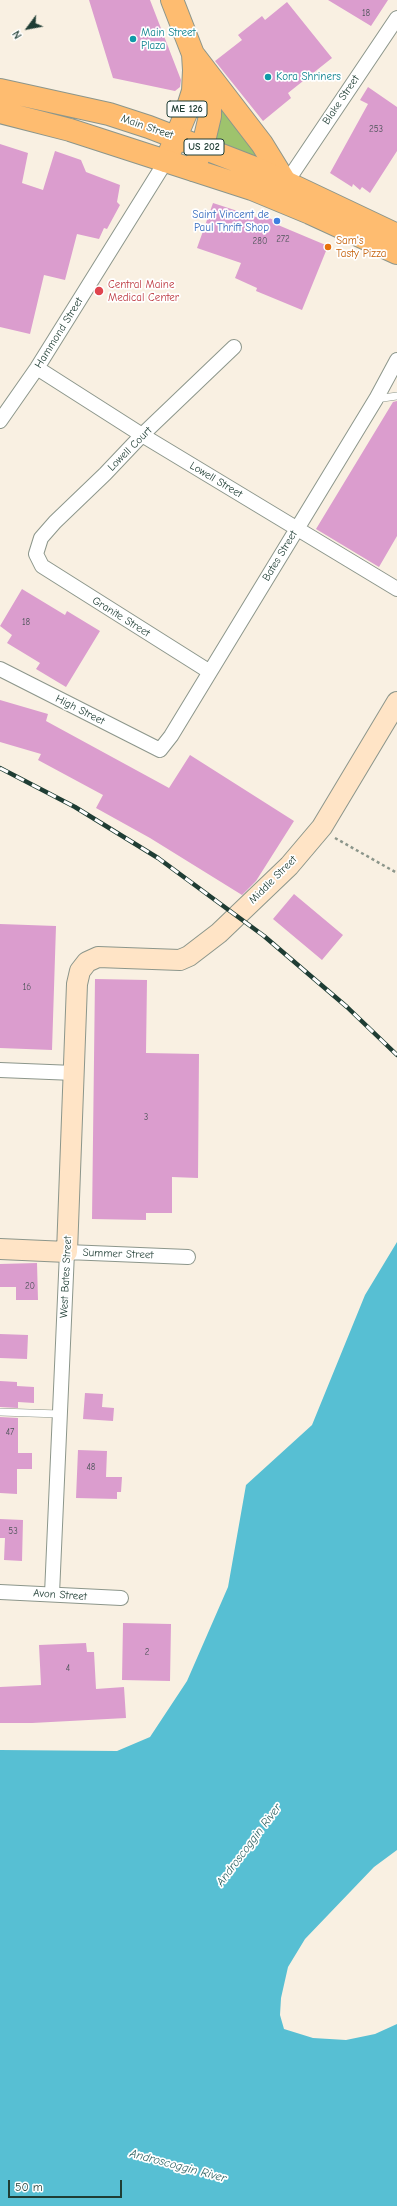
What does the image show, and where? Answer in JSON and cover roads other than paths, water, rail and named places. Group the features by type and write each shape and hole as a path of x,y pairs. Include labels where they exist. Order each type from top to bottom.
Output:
{"main road":[{"name":"ME 126","path":"166,161 192,91 193,54 172,0"},
{"path":"193,54 207,84 210,100 208,126 194,170"},
{"path":"193,54 262,144 286,182"},
{"name":"Main Street","path":"0,90 109,114 176,137 286,182 397,235"},
{"name":"US 202","path":"0,112 70,130 194,170 279,200 397,253"}],"street":[{"name":"Blake Street","path":"286,182 397,18"},
{"name":"Hammond Street","path":"0,421 37,368 166,161"},
{"name":"Lowell Court","path":"36,557 38,545 55,522 105,474 142,435 234,347"},
{"name":"Bates Street","path":"160,750 210,672 376,399 397,360"},
{"name":"Lowell Street","path":"37,368 142,435 397,589"},
{"name":"Granite Street","path":"36,557 42,566 210,672"},
{"name":"High Street","path":"0,669 160,750"},
{"name":"Middle Street","path":"86,962 98,957 180,960 189,956 225,928 289,866 320,829 397,702"},
{"name":"West Bates Street","path":"52,1594 77,984 80,971 86,962"},
{"path":"0,1070 74,1073"},
{"name":"Summer Street","path":"0,1249 188,1257"},
{"name":"Avon Street","path":"0,1592 121,1598"}],"lane":[{"path":"376,399 397,396"},
{"path":"0,1412 59,1414"}],"water":[{"name":"Androscoggin River","path":"397,1242 397,1850 374,1867 305,1939 288,1967 281,1998 280,2015 284,2029 313,2038 346,2040 375,2034 397,2024 397,2206 0,2206 0,1750 117,1751 150,1737 187,1681 228,1587 246,1485 312,1425 365,1295"}],"railway":[{"path":"0,768 75,807 158,858 264,936 347,1007 397,1055"}],"place":[{"name":"Main Street Plaza","path":"133,39"},
{"name":"Kora Shriners","path":"268,77"},
{"name":"Saint Vincent de Paul Thrift Shop","path":"277,221"},
{"name":"Sam's Tasty Pizza","path":"328,247"},
{"name":"Central Maine Medical Center","path":"99,291"}]}
